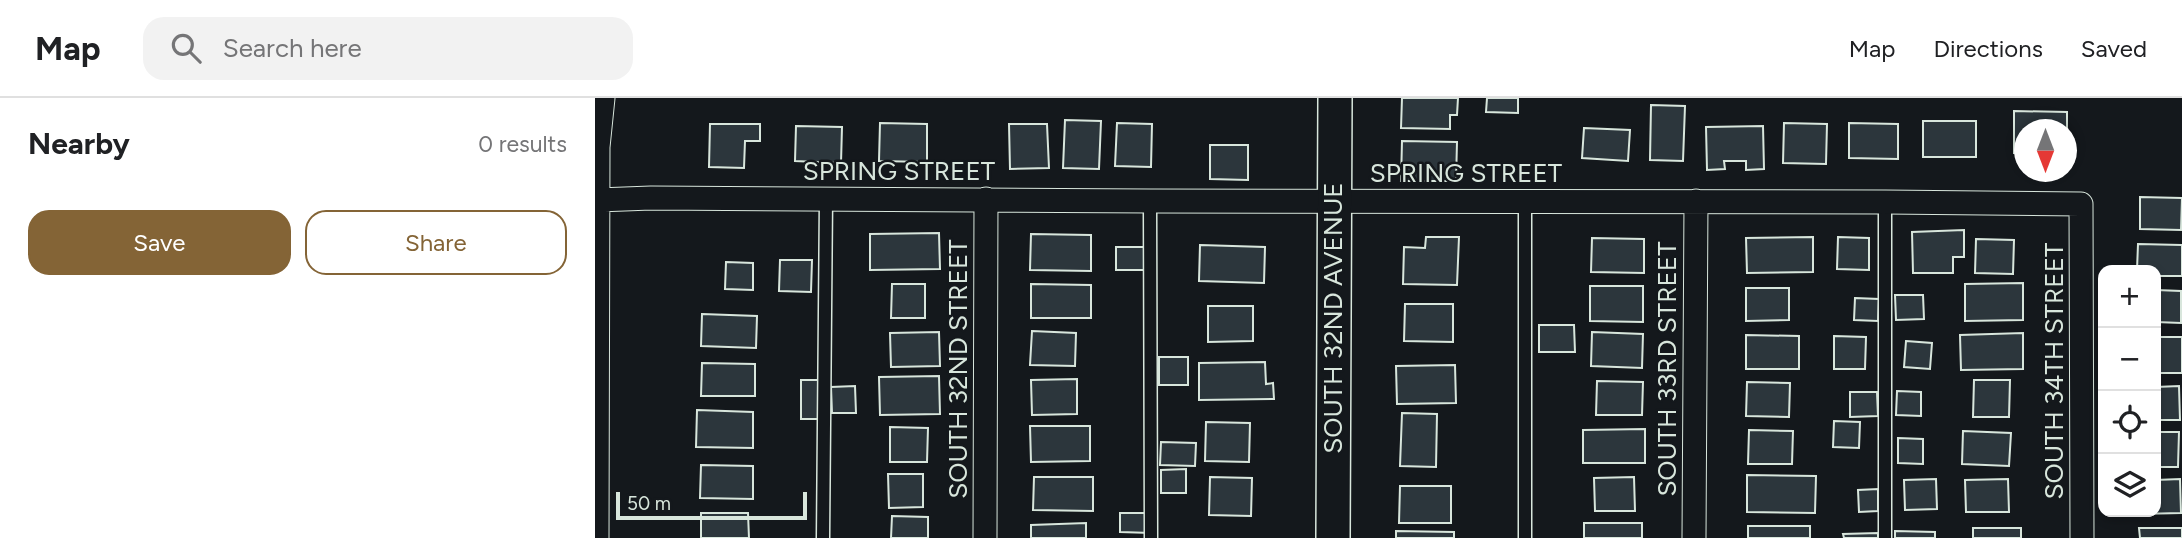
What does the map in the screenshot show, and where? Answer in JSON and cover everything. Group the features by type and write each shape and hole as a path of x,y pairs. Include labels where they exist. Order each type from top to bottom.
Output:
{"street":[{"path":"597,538 598,147 603,98"},
{"name":"SOUTH 32ND AVENUE","path":"1333,538 1335,98"},
{"name":"SPRING STREET","path":"599,200 826,198 2081,204"},
{"name":"SOUTH 32ND STREET","path":"985,538 986,199"},
{"name":"SOUTH 33RD STREET","path":"1694,538 1696,201"},
{"name":"SOUTH 34TH STREET","path":"2081,204 2082,538"}],"lane":[{"path":"823,538 826,198"},
{"path":"1150,201 1151,538"},
{"path":"1525,201 1525,538"},
{"path":"1885,202 1885,538"}],"building":[{"path":"1402,98 1458,98 1457,115 1450,115 1450,129 1401,128"},
{"path":"1487,98 1518,98 1518,113 1486,112"},
{"path":"1651,105 1685,106 1683,161 1650,160"},
{"path":"2014,111 2067,112 2067,119 2014,119"},
{"path":"1065,120 1101,121 1099,169 1063,168"},
{"path":"1923,121 1976,121 1976,157 1923,157"},
{"path":"880,123 927,124 927,162 879,161"},
{"path":"1117,123 1152,124 1151,167 1115,166"},
{"path":"1784,123 1827,124 1826,164 1783,163"},
{"path":"1849,123 1898,124 1898,159 1849,158"},
{"path":"710,124 760,124 760,141 745,141 744,168 709,167"},
{"path":"1009,124 1047,124 1049,168 1010,169"},
{"path":"796,126 842,127 841,163 795,161"},
{"path":"1763,126 1764,169 1746,170 1746,161 1724,161 1725,169 1707,170 1706,127"},
{"path":"1584,128 1630,130 1628,161 1582,158"},
{"path":"1402,141 1457,142 1456,181 1401,181"},
{"path":"1210,145 1248,145 1248,180 1210,179"},
{"path":"2140,197 2182,198 2181,230 2140,229"},
{"path":"1964,230 1964,257 1953,257 1953,273 1913,273 1912,232"},
{"path":"939,233 940,269 870,270 870,234"},
{"path":"1031,234 1091,235 1091,271 1030,270"},
{"path":"1426,237 1459,237 1457,285 1403,284 1404,247 1425,248"},
{"path":"1813,237 1813,272 1747,273 1746,238"},
{"path":"1838,237 1869,238 1869,270 1837,269"},
{"path":"1592,238 1644,239 1644,273 1591,272"},
{"path":"1976,239 2014,240 2013,274 1975,273"},
{"path":"2138,244 2182,245 2182,276 2161,276 2161,265 2137,265"},
{"path":"1200,245 1265,247 1264,283 1199,281"},
{"path":"1116,247 1146,247 1146,270 1116,270"},
{"path":"780,260 812,260 811,292 779,291"},
{"path":"726,262 753,263 753,290 725,289"},
{"path":"2023,283 2023,320 1965,321 1965,284"},
{"path":"892,284 925,284 925,318 891,318"},
{"path":"1031,284 1091,285 1091,318 1031,318"},
{"path":"1590,286 1643,286 1643,322 1590,321"},
{"path":"1746,288 1789,288 1789,320 1746,321"},
{"path":"2161,290 2181,291 2181,323 2161,322"},
{"path":"1895,295 1923,295 1924,319 1896,320"},
{"path":"1855,298 1879,299 1878,321 1854,320"},
{"path":"1405,304 1453,304 1453,342 1404,341"},
{"path":"1208,306 1253,306 1253,341 1208,342"},
{"path":"702,314 757,316 756,348 701,346"},
{"path":"1539,325 1574,325 1575,352 1539,352"},
{"path":"1032,331 1076,333 1075,366 1030,365"},
{"path":"939,332 940,366 891,367 890,333"},
{"path":"1592,332 1643,334 1642,368 1591,366"},
{"path":"2023,333 2023,369 1961,370 1960,335"},
{"path":"1746,335 1799,336 1799,369 1746,369"},
{"path":"1834,336 1866,337 1865,369 1834,369"},
{"path":"2161,337 2182,337 2182,373 2161,373"},
{"path":"1906,341 1932,343 1930,369 1904,367"},
{"path":"1159,357 1188,357 1188,385 1159,385"},
{"path":"1265,362 1266,384 1273,383 1274,399 1199,400 1199,363"},
{"path":"702,363 755,364 755,396 701,396"},
{"path":"1455,365 1456,403 1397,404 1396,366"},
{"path":"939,376 940,414 880,415 879,377"},
{"path":"1077,379 1077,414 1032,415 1031,380"},
{"path":"801,380 820,380 820,419 801,419"},
{"path":"1974,380 2010,380 2009,417 1973,417"},
{"path":"1597,381 1643,382 1642,415 1596,415"},
{"path":"1747,382 1790,383 1789,417 1746,416"},
{"path":"855,386 856,413 832,413 831,387"},
{"path":"2179,386 2180,420 2161,420 2161,387"},
{"path":"1897,391 1921,392 1921,416 1896,415"},
{"path":"1850,392 1877,392 1878,416 1850,417"},
{"path":"697,410 753,412 753,448 696,447"},
{"path":"1402,413 1437,414 1436,467 1400,466"},
{"path":"1834,421 1860,422 1859,448 1833,447"},
{"path":"1206,422 1250,423 1249,462 1205,461"},
{"path":"1030,426 1090,426 1090,461 1031,462"},
{"path":"890,427 928,428 927,462 890,462"},
{"path":"1645,429 1645,463 1583,463 1583,430"},
{"path":"1749,430 1793,431 1792,464 1748,464"},
{"path":"1963,431 2011,433 2009,466 1962,464"},
{"path":"2161,432 2179,432 2178,467 2161,467"},
{"path":"1898,438 1923,439 1923,464 1898,463"},
{"path":"1161,442 1196,443 1195,466 1160,465"},
{"path":"701,465 753,466 753,499 700,498"},
{"path":"1186,469 1186,493 1161,493 1161,470"},
{"path":"888,474 923,474 923,507 889,508"},
{"path":"1747,475 1816,476 1815,513 1747,512"},
{"path":"1034,477 1093,477 1093,511 1033,510"},
{"path":"1210,477 1252,478 1251,516 1209,515"},
{"path":"1634,477 1635,511 1595,511 1594,478"},
{"path":"1936,479 1937,509 1905,510 1904,480"},
{"path":"2008,479 2009,512 1966,512 1965,480"},
{"path":"2180,479 2181,513 2161,513 2161,480"},
{"path":"1400,486 1451,486 1451,523 1399,523"},
{"path":"1878,489 1878,511 1859,512 1858,490"},
{"path":"701,513 748,513 749,538 701,538"},
{"path":"1120,513 1151,513 1151,533 1120,532"},
{"path":"892,516 928,517 928,538 891,538"},
{"path":"1086,523 1086,538 1031,538 1031,525"},
{"path":"1584,523 1642,523 1642,538 1584,538"},
{"path":"1748,526 1810,526 1810,538 1748,538"},
{"path":"1973,528 2021,528 2021,538 1973,538"},
{"path":"2139,528 2182,528 2182,538 2140,538"},
{"path":"1396,531 1454,532 1454,538 1396,538"},
{"path":"1895,531 1935,532 1935,538 1895,538"},
{"path":"1878,533 1878,538 1844,538 1843,534"}]}
